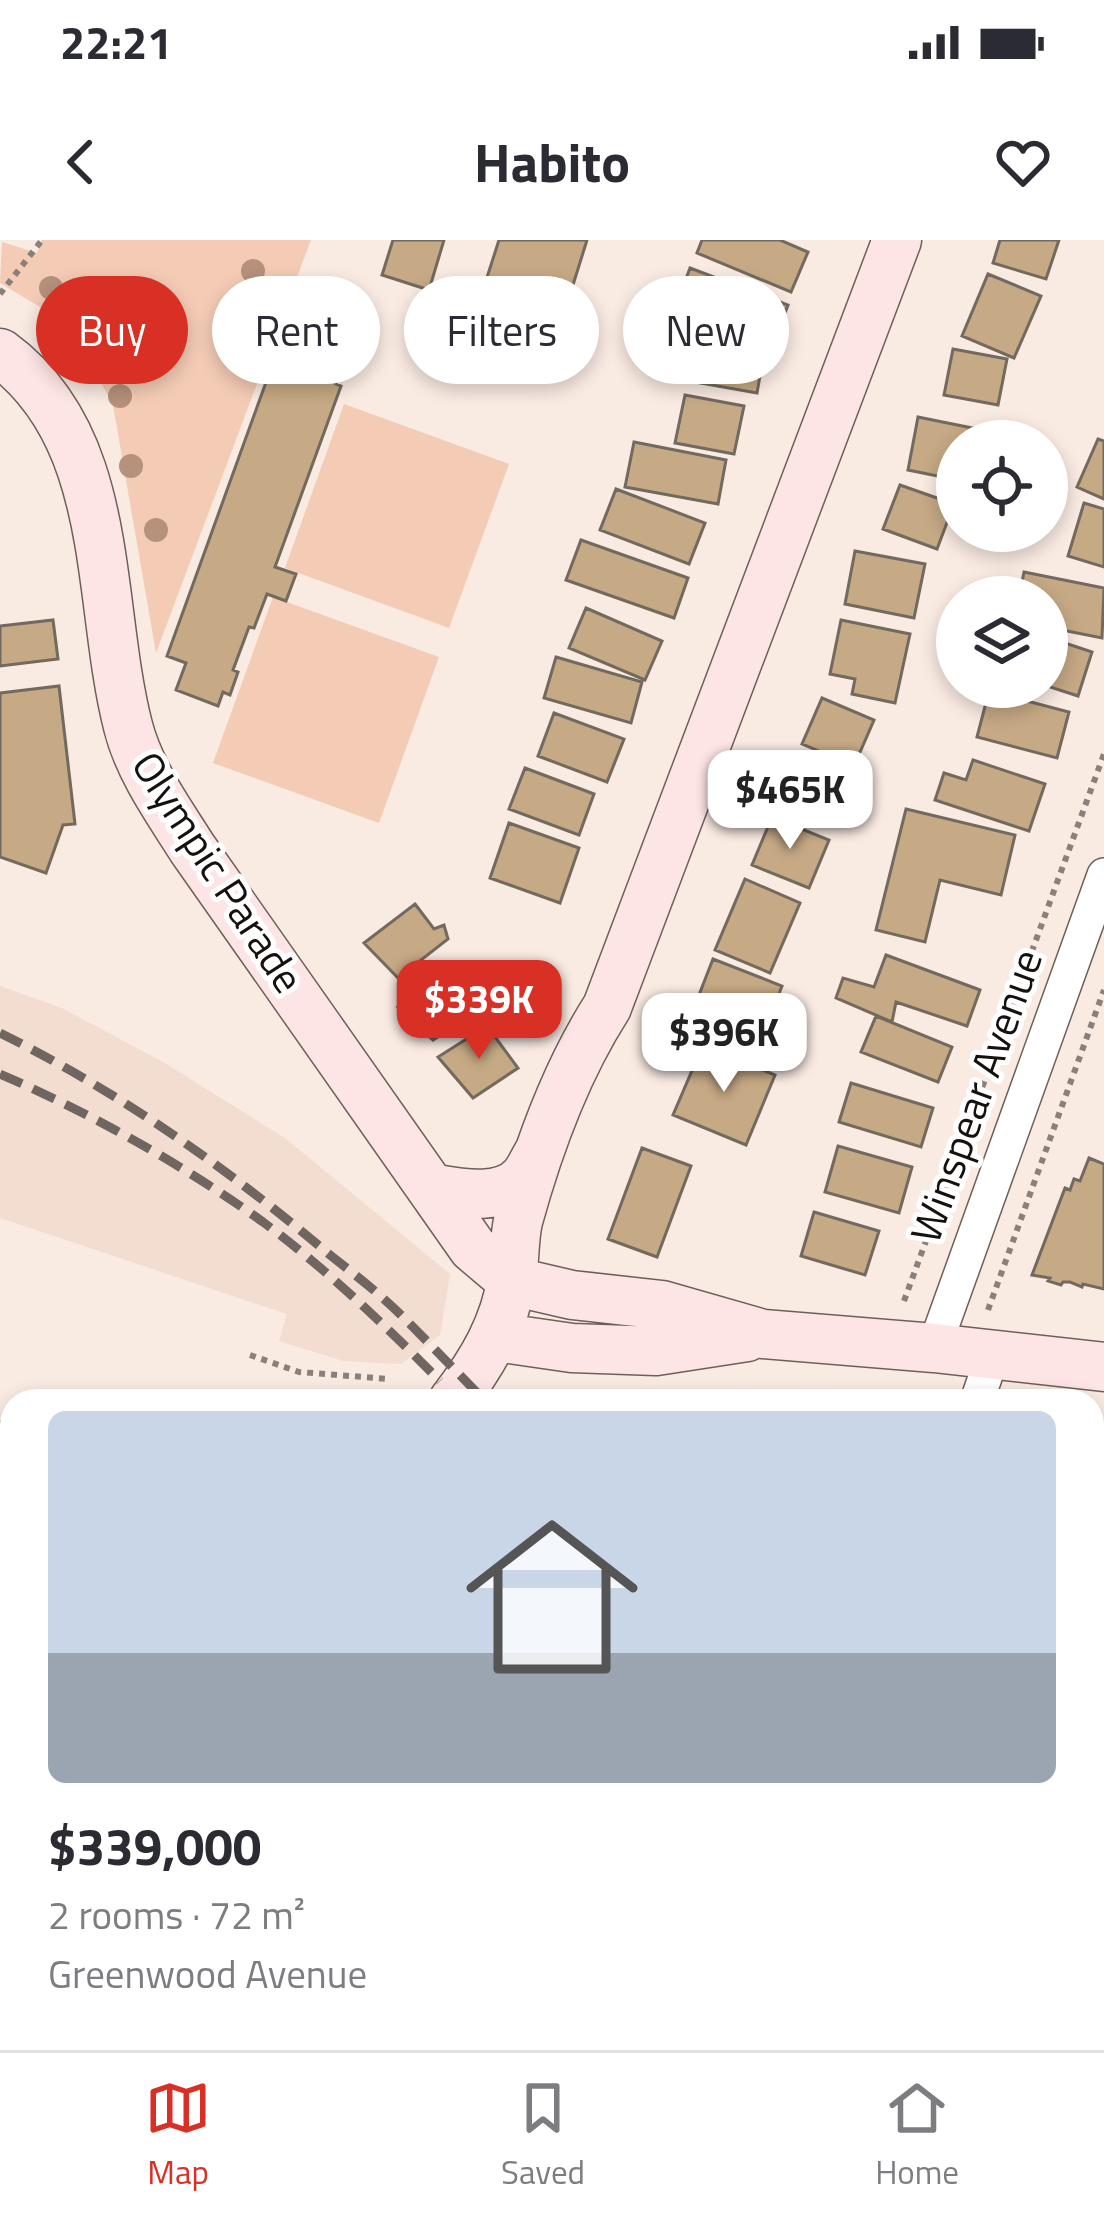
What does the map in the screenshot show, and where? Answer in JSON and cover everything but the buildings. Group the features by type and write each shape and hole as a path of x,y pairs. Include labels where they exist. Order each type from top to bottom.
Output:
{"main road":[{"path":"462,1389 496,1337 512,1281 517,1227 542,1148 583,1046 607,1007 897,240"},
{"name":"Olympic Parade","path":"0,353 20,367 56,410 75,453 91,501 128,729 155,791 464,1237 512,1281"},
{"path":"512,1281 537,1237 606,1053 607,1007"},
{"path":"431,1188 464,1193 505,1190 522,1180 542,1148"},
{"path":"512,1281 572,1295 662,1305 763,1334 934,1348 990,1332 1104,1367"},
{"path":"496,1337 572,1348 656,1351 763,1334"}],"street":[{"name":"Winspear Avenue","path":"934,1348 1104,875"},
{"path":"978,1389 990,1332"}],"path":[{"path":"0,294 42,240"},
{"path":"904,1301 1104,754"},
{"path":"990,1332 1104,991"},
{"path":"250,1355 299,1372 389,1378"}],"shaded area":[{"path":"42,240 311,240 297,276 212,276 212,384 257,384 156,653 113,405 102,384 188,384 188,276 36,276 36,305 0,283 2,242 37,253"},
{"path":"344,404 509,464 449,628 285,568"},
{"path":"273,597 439,657 379,823 213,763"},
{"path":"0,986 62,1008 163,1062 285,1138 450,1274 440,1335 401,1364 343,1361 279,1341 287,1314 0,1218"}],"railway":[{"path":"0,1033 130,1106 253,1192 384,1299 473,1389"},
{"path":"0,1074 136,1141 263,1222 354,1298 440,1381"}]}
